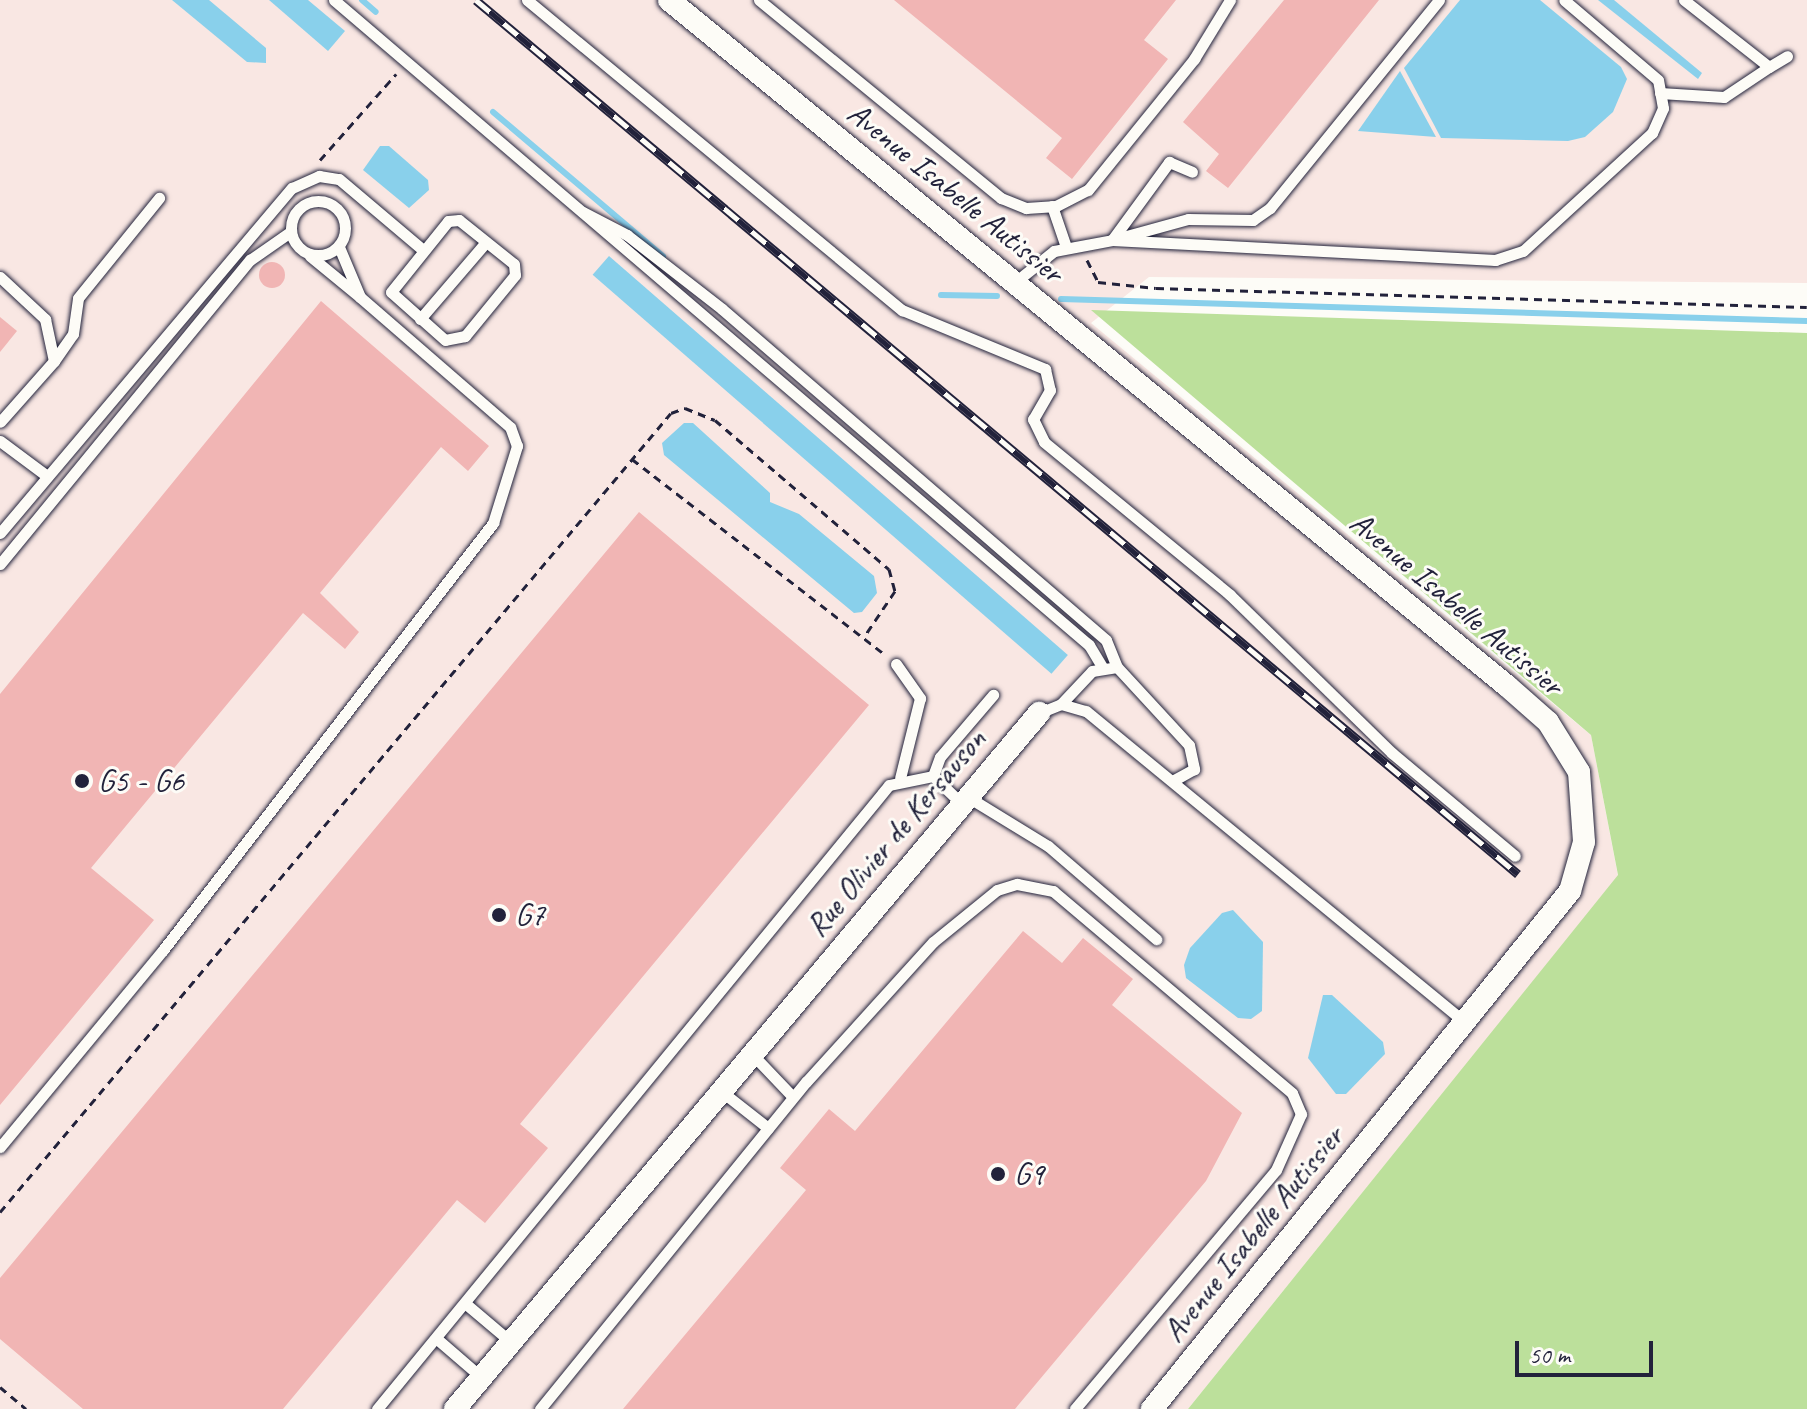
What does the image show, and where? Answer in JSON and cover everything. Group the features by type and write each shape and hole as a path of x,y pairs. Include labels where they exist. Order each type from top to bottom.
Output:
{"street":[{"name":"Avenue Isabelle Autissier","path":"669,0 1506,685 1567,749 1585,807 1570,891 1152,1409"},
{"name":"Rue Olivier de Kersauson","path":"455,1409 1039,713"}],"lane":[{"path":"334,0 423,71 578,210 1089,645 1102,667 1117,667"},
{"path":"527,0 902,310 1045,369 1050,390 1033,419 1044,442 1230,595 1392,753 1515,856"},
{"path":"759,0 1001,198 1026,208 1052,206 1088,190 1194,59 1230,0"},
{"path":"1112,240 1188,219 1253,220 1270,208 1439,0"},
{"path":"1014,283 1066,247 1112,240 1495,260 1523,251 1652,133 1660,93 1634,57 1564,0"},
{"path":"1684,0 1769,67"},
{"path":"1660,93 1724,97 1787,56"},
{"path":"1112,240 1169,162 1192,172"},
{"path":"0,533 302,181 339,179 423,250"},
{"path":"0,422 54,361 73,334 78,298 159,198"},
{"path":"0,564 250,260 290,232 303,205 333,205 345,233 339,247 360,297"},
{"path":"1052,206 1066,247"},
{"path":"578,210 603,218 722,309 1106,640 1117,667 1189,745 1194,769 1174,780"},
{"path":"459,220 486,242 514,264 515,275 465,336 445,340 391,292 448,221 459,220"},
{"path":"0,1147 163,950 493,523 517,446 510,427 309,255 290,232"},
{"path":"420,319 486,242"},
{"path":"309,255 339,247"},
{"path":"0,277 45,319 54,361"},
{"path":"0,441 47,476"},
{"path":"377,1409 900,778 920,698 896,664"},
{"name":"Rue Olivier de Kersauson","path":"1039,713 1061,704 1102,667"},
{"path":"933,776 940,757 993,695"},
{"path":"1061,704 1086,711 1174,780 1278,876 1465,1023"},
{"path":"900,778 933,776 965,800 1048,846 1156,939"},
{"path":"540,1409 793,1097 933,942 997,890 1017,884 1053,891 1292,1093 1300,1128 1276,1170 1075,1409"},
{"path":"751,1054 793,1097"},
{"path":"721,1091 768,1128"},
{"path":"466,1304 511,1342"},
{"path":"437,1339 481,1377"}],"path":[{"path":"302,181 394,73 408,79 423,71"},
{"path":"1079,243 1098,282 1141,286 1807,307"},
{"path":"0,1212 671,413 685,408 715,420 889,569 895,591 864,637"},
{"path":"632,459 896,664"},
{"path":"0,1387 26,1409"}],"shaded area":[{"path":"0,0 1807,0 1807,283 1149,277 1091,323 1591,735 1618,876 1188,1409 0,1409"}],"green space":[{"path":"1091,310 1807,333 1807,1409 1188,1409 1618,875 1591,735"}],"water":[{"path":"172,0 209,0 266,48 266,63 247,62"},
{"path":"269,0 308,0 345,31 328,51"},
{"path":"1460,0 1540,0 1621,67 1627,79 1613,112 1585,137 1568,141 1441,138 1404,68"},
{"path":"1598,0 1614,0 1702,73 1698,79"},
{"path":"1400,71 1436,137 1358,131"},
{"path":"380,146 389,146 428,180 429,190 409,208 363,170"},
{"path":"609,256 1068,655 1051,674 593,275"},
{"path":"684,423 693,423 770,493 770,502 799,514 874,576 877,593 862,612 854,613 664,455 662,443"},
{"path":"1233,910 1263,942 1262,1011 1251,1019 1238,1018 1186,978 1184,965 1190,948 1222,913"},
{"path":"1323,995 1332,995 1383,1042 1385,1054 1346,1094 1336,1094 1308,1058"}],"building":[{"path":"894,0 1176,0 1144,40 1168,59 1072,179 1046,158 1062,138"},
{"path":"1284,0 1379,0 1228,188 1206,171 1219,154 1183,122"},
{"path":"272,262 281,266 285,275 281,284 272,288 263,284 259,275 263,266"},
{"name":"G5 - G6","path":"321,301 489,446 468,471 441,447 320,593 359,632 345,649 303,613 91,868 154,920 0,1105 0,694"},
{"path":"0,317 17,331 0,352"},
{"name":"G7","path":"639,512 869,705 520,1124 548,1148 485,1223 457,1200 283,1409 83,1409 0,1339 0,1278"},
{"name":"G9","path":"1023,931 1062,963 1083,938 1133,979 1112,1005 1242,1113 1206,1181 1015,1409 623,1409 806,1190 780,1168 829,1109 855,1131"}],"waterway":[{"path":"362,0 376,12"},
{"path":"493,112 663,256"},
{"path":"941,295 997,296"},
{"path":"1061,299 1807,321"}],"railway":[{"path":"476,0 1518,874"}],"place":[{"name":"G5 - G6","path":"82,781"},
{"name":"G7","path":"499,915"},
{"name":"G9","path":"998,1174"}]}
